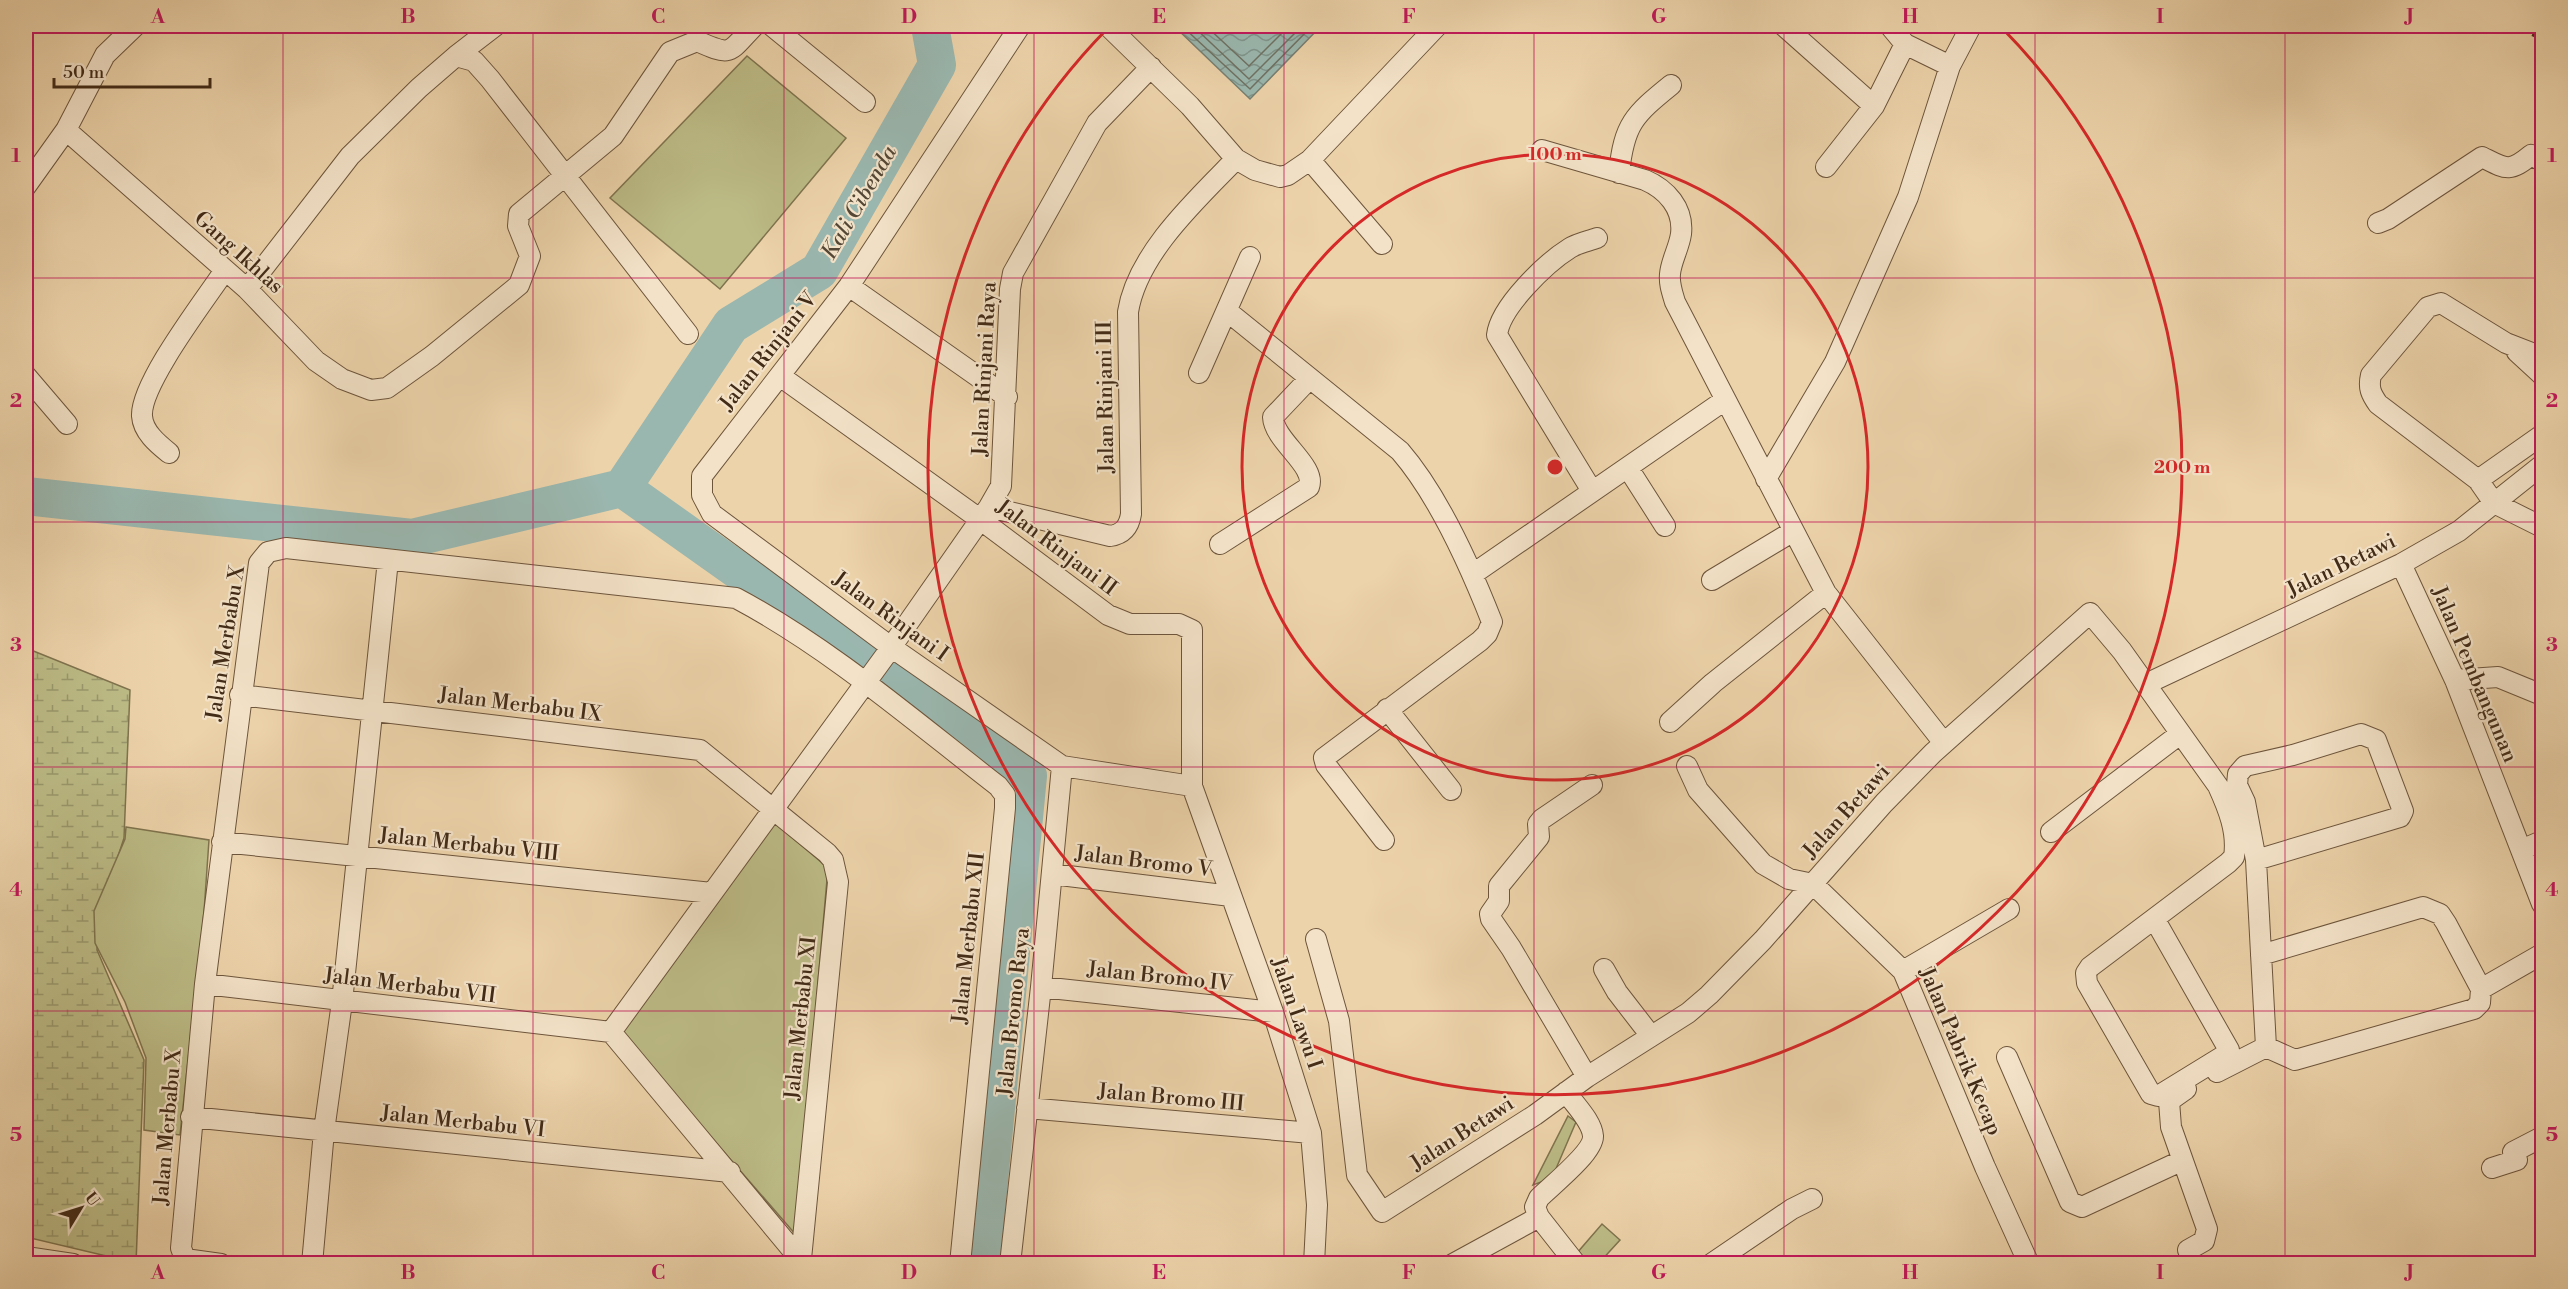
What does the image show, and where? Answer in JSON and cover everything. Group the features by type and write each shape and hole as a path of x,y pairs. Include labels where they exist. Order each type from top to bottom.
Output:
{"street":[{"path":"26,186 66,130 105,55 135,26"},
{"path":"247,289 350,156 418,88 495,26"},
{"path":"683,26 697,41 722,52 730,51 754,26"},
{"path":"772,26 865,102"},
{"name":"Jalan Rinjani V","path":"702,495 702,476 849,286 1020,26"},
{"path":"1108,26 1151,67 1236,159 1255,170 1280,177 1288,175 1310,160 1437,26"},
{"path":"1784,26 1875,106"},
{"path":"1890,26 1905,44 1950,66"},
{"path":"1766,479 1835,362 1908,197 1950,66 1971,26"},
{"path":"566,178 613,136 670,52 697,41"},
{"path":"1826,167 1875,106 1905,44"},
{"path":"456,56 474,61 490,80 688,334"},
{"name":"Jalan Rinjani Raya","path":"611,1032 868,680 985,514 1001,486 1007,397 1010,289 1018,261 1097,123 1151,67"},
{"path":"1619,173 1621,147 1629,125 1671,85"},
{"name":"Gang Ikhlas","path":"66,130 247,289 316,361 342,379 371,390 387,387 432,356 519,285 530,256 518,226 519,214 566,178"},
{"path":"1542,150 1657,186 1671,198 1678,209 1681,232 1670,272 1669,284 1675,302 1792,532 1826,593 1944,743"},
{"path":"2378,223 2388,219 2482,157 2505,169 2516,167 2531,155 2542,161"},
{"name":"Jalan Rinjani III","path":"985,514 1110,536 1119,534 1126,528 1131,514 1128,312 1131,291 1158,247 1193,203 1236,159"},
{"path":"1310,160 1382,244"},
{"path":"1592,491 1497,335 1499,322 1535,276 1572,247 1597,238"},
{"path":"1199,373 1251,257"},
{"path":"169,453 145,427 142,416 145,400 154,377 225,270"},
{"path":"849,286 1007,397"},
{"path":"2542,375 2506,343 2441,303 2428,307 2371,375 2368,385 2378,404 2478,480 2494,503 2542,527"},
{"path":"1227,311 1400,451 1417,471 1473,574 1492,622 1492,627 1480,641 1324,758 1326,765 1384,840"},
{"path":"2506,343 2542,357"},
{"path":"26,376 67,424"},
{"name":"Jalan Rinjani II","path":"780,376 985,514 1108,615 1130,624 1179,624 1192,630 1192,786"},
{"path":"1220,544 1309,487 1308,473 1275,430 1273,417 1309,379"},
{"path":"1473,574 1725,400"},
{"path":"2478,480 2542,435"},
{"name":"Jalan Betawi","path":"2146,684 2401,564 2459,531 2542,465"},
{"path":"1628,468 1665,526"},
{"name":"Jalan Rinjani I","path":"702,495 712,514 888,651 1062,766"},
{"path":"1712,580 1792,532"},
{"name":"Jalan Merbabu X","path":"221,1263 185,1259 181,1234 205,984 240,695 259,563 268,552 286,548 736,598 868,680"},
{"path":"312,1263 324,1131 342,1002 388,561"},
{"name":"Jalan Pembangunan","path":"2401,564 2455,681 2542,904"},
{"path":"1670,722 1713,683 1826,593"},
{"name":"Jalan Betawi","path":"1316,939 1339,1021 1357,1175 1382,1212 1535,1115 1709,995 1813,884 1884,803 1944,743 2090,613 2146,684 2218,786 2229,811 2235,851 2228,863 2086,973 2087,983 2151,1094 2162,1094 2228,1053 2228,1046 2155,920"},
{"path":"2455,681 2498,677 2542,695"},
{"name":"Jalan Merbabu XII","path":"868,680 998,786 1006,801 960,1263"},
{"name":"Jalan Merbabu IX","path":"240,695 700,750 774,809"},
{"path":"1387,709 1451,790"},
{"path":"2051,832 2180,734"},
{"path":"2256,860 2400,817 2403,811 2376,740 2361,734 2242,770 2238,774 2237,784 2245,802 2256,860 2266,1047"},
{"path":"1062,766 1192,786"},
{"name":"Jalan Bromo Raya","path":"1010,1263 1041,987 1062,766"},
{"path":"1687,766 1698,790 1763,864 1789,879 1813,884"},
{"path":"1587,1077 1490,914 1499,901 1499,886 1539,837 1538,824 1592,785"},
{"name":"Jalan Lawu I","path":"1192,786 1273,1012 1311,1133 1317,1205 1314,1263"},
{"name":"Jalan Merbabu XI","path":"774,809 827,853 833,860 838,882 802,1262"},
{"path":"2521,850 2542,841"},
{"name":"Jalan Merbabu VIII","path":"222,843 712,893"},
{"name":"Jalan Bromo V","path":"1052,874 1231,896"},
{"name":"Jalan Pabrik Kecap","path":"1813,884 1903,971 1985,1167 2029,1263"},
{"path":"2261,955 2423,908 2440,914 2481,989 2480,1003 2474,1009 2295,1060 2266,1047"},
{"path":"1903,971 2009,909"},
{"path":"2481,989 2542,954"},
{"path":"1604,969 1617,992 1651,1036"},
{"name":"Jalan Merbabu VII","path":"205,984 611,1032"},
{"name":"Jalan Bromo IV","path":"1041,987 1273,1012"},
{"path":"611,1032 730,1172 802,1262"},
{"path":"2188,1250 2204,1241 2207,1229 2181,1161 2171,1127 2169,1101 2175,1095 2266,1047"},
{"path":"2007,1057 2070,1202 2074,1206 2082,1207 2181,1161"},
{"path":"1566,1092 1589,1126 1592,1140 1588,1151 1539,1198 1535,1207 1539,1217 1570,1256"},
{"name":"Jalan Bromo III","path":"1027,1108 1311,1133"},
{"name":"Jalan Merbabu VI","path":"191,1117 730,1172"},
{"path":"2492,1168 2517,1160 2513,1152 2542,1137"},
{"path":"1711,1263 1792,1209 1812,1199"},
{"path":"1453,1263 1539,1217"},
{"path":"26,1257 73,1263"}],"green space":[{"path":"747,56 846,138 720,289 610,198"},
{"path":"26,648 130,690 124,838 100,912 97,950 144,1060 136,1263 26,1237"},
{"path":"774,822 828,868 796,1235 621,1033"},
{"path":"126,827 209,840 204,912 180,1135 144,1130 146,1058 125,1002 95,943 94,911 125,839"},
{"path":"1568,1116 1576,1122 1552,1178 1533,1185"},
{"path":"1602,1224 1620,1240 1599,1263 1590,1263 1577,1253"}],"water":[{"path":"1174,26 1321,26 1250,99"}],"waterway":[{"name":"Kali Cibenda","path":"622,488 731,325 819,271 937,65 930,26"},
{"path":"26,496 412,538 622,488 1028,776 981,1264"}],"railway":[{"path":"2514,26 2542,38"}]}
